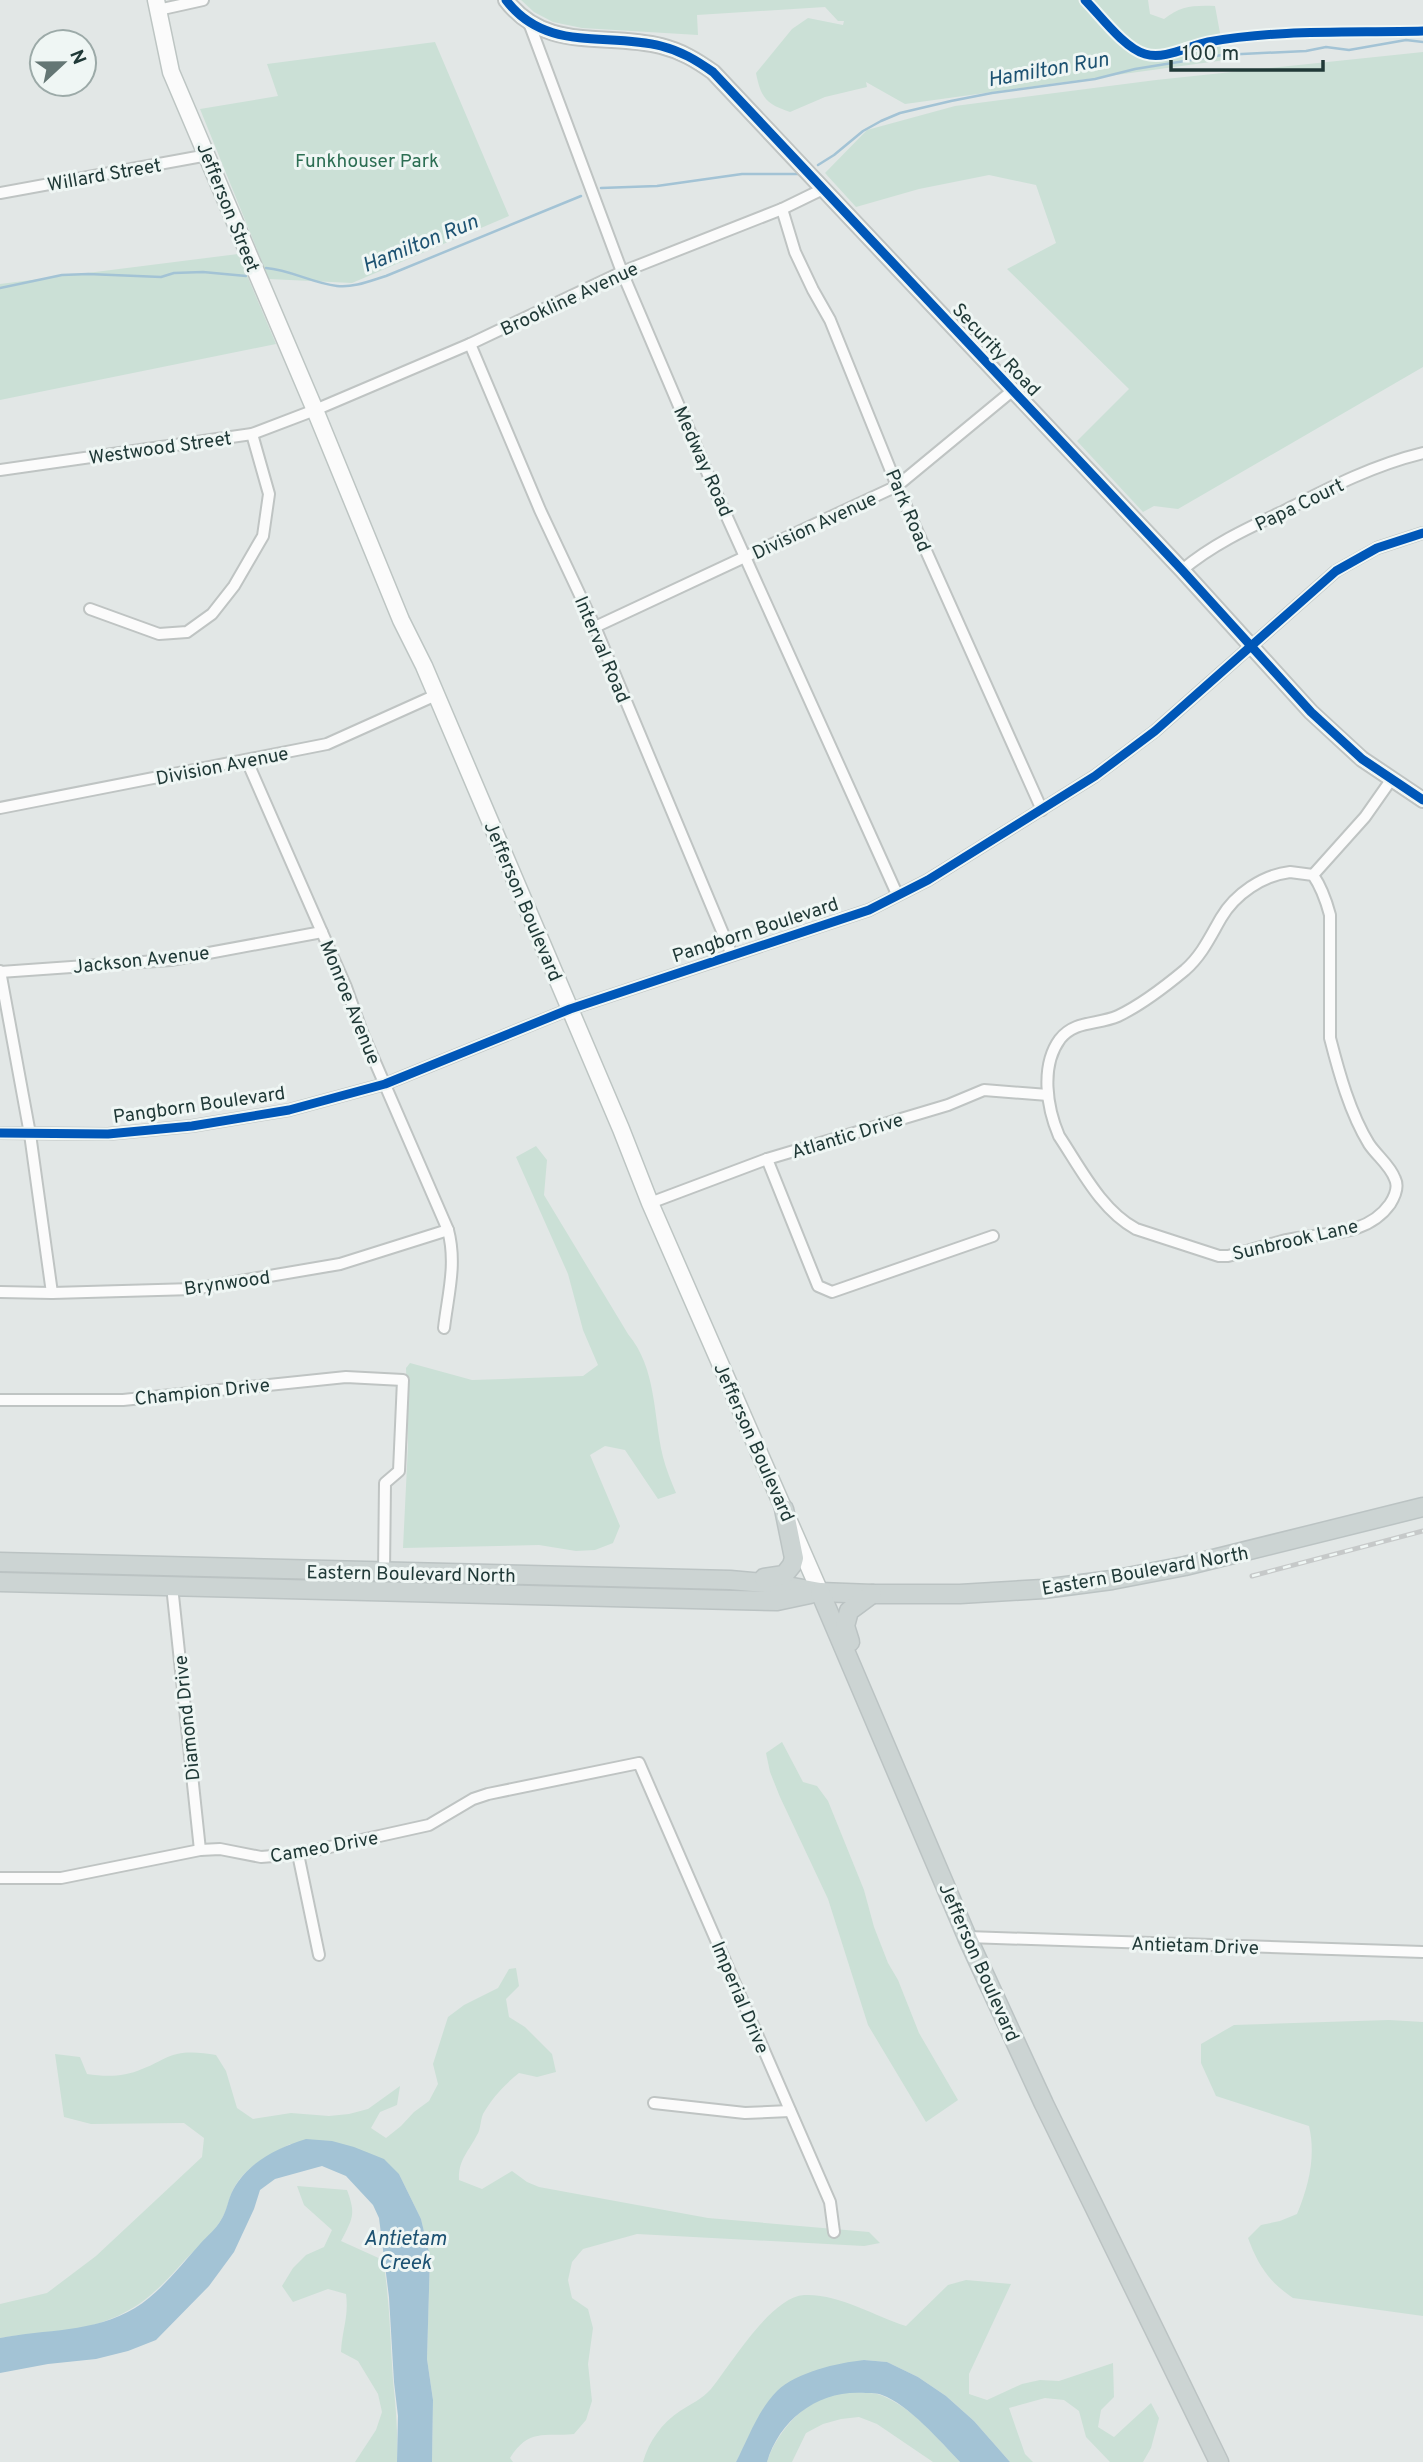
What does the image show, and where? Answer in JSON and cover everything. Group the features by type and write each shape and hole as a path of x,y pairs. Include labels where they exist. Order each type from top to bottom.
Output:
{"main road":[{"name":"Jefferson Street","path":"157,5 171,72 315,410"},
{"name":"Jefferson Boulevard","path":"315,410 401,620 436,695 650,1203 864,1693 967,1937 1049,2116 1219,2462"},
{"name":"Eastern Boulevard North","path":"0,1562 730,1580 776,1584 820,1592 960,1594 1043,1589 1112,1580 1239,1554 1423,1507"},
{"path":"730,1580 777,1578 789,1570 794,1558 784,1509"},
{"path":"172,1586 177,1578 189,1574 273,1576 297,1570"},
{"path":"281,1589 299,1581 371,1581 379,1579 383,1572"},
{"name":"Eastern Boulevard North","path":"0,1582 777,1601 820,1592"},
{"path":"864,1693 845,1626 849,1611 872,1594"}],"street":[{"path":"157,5 203,0"},
{"name":"Security Road","path":"506,0 528,20 549,33 578,39 658,45 696,59 730,89 1335,735 1391,780 1423,800"},
{"name":"Medway Road","path":"528,20 622,272 713,486 897,894"},
{"name":"Willard Street","path":"0,193 208,155"},
{"name":"Brookline Avenue","path":"315,410 470,344 622,272 782,209 823,188"},
{"name":"Park Road","path":"782,209 795,251 830,320 897,486 1041,810"},
{"name":"Interval Road","path":"470,344 540,510 595,627 732,955"},
{"name":"Division Avenue","path":"595,627 897,486 1012,391"},
{"name":"Westwood Street","path":"0,470 252,434 315,410"},
{"path":"90,609 159,634 187,632 212,614 234,586 263,536 269,494 252,434"},
{"name":"Papa Court","path":"1182,570 1213,546 1353,477 1423,453"},
{"name":"Pangborn Boulevard","path":"0,1133 108,1134 192,1126 289,1110 385,1084 570,1009 869,910 928,880 1095,776 1156,731 1336,571 1377,548 1423,533"},
{"name":"Division Avenue","path":"0,808 327,744 436,695"},
{"name":"Monroe Avenue","path":"247,761 448,1230 453,1249 453,1264 444,1328"},
{"path":"1313,875 1366,817 1391,780"},
{"name":"Sunbrook Lane","path":"1284,873 1313,875 1321,886 1330,915 1330,1038 1333,1052 1359,1125 1370,1145 1395,1178 1397,1188 1393,1199 1380,1214 1352,1230 1288,1240 1228,1256 1208,1254 1124,1222 1108,1208 1059,1136 1050,1113 1048,1095 1051,1057 1067,1032 1076,1026 1120,1015 1185,970 1208,944 1228,908 1247,890 1284,873"},
{"name":"Jackson Avenue","path":"0,972 171,960 322,932"},
{"path":"0,972 30,1134 52,1293"},
{"name":"Atlantic Drive","path":"650,1203 767,1159 948,1105 984,1090 1048,1095"},
{"path":"767,1159 818,1286 832,1292 993,1236"},
{"name":"Brynwood","path":"0,1292 192,1289 340,1264 448,1230"},
{"name":"Champion Drive","path":"0,1400 123,1400 346,1377 403,1380 399,1471 385,1483 383,1572"},
{"name":"Diamond Drive","path":"172,1586 200,1850"},
{"name":"Cameo Drive","path":"0,1878 61,1878 200,1850 220,1849 261,1857 298,1854 429,1825 473,1799 488,1794 639,1763"},
{"name":"Imperial Drive","path":"639,1763 830,2202 834,2232"},
{"path":"298,1854 319,1955"},
{"name":"Antietam Drive","path":"967,1937 1423,1952"},
{"path":"654,2103 745,2113 790,2112"}],"green space":[{"path":"521,0 1148,0 1150,14 1164,19 1188,7 1215,6 1225,60 905,104 866,82 867,87 825,97 790,112 766,99 756,73 792,29 808,18 843,25 844,21 838,21 825,7 697,15 698,35 582,28 553,22 534,12"},
{"name":"Funkhouser Park","path":"435,42 509,216 352,283 269,279 200,109 278,96 267,64"},
{"path":"1423,52 1423,367 1178,509 1154,506 1143,512 1077,441 1129,389 1007,269 1056,243 1036,185 989,175 919,189 856,207 825,173 867,130 955,106 1156,80"},
{"path":"238,254 276,344 0,400 0,284"},
{"path":"536,1146 547,1160 544,1195 644,1362 653,1393 663,1457 676,1493 658,1499 625,1450 605,1446 590,1455 620,1526 613,1543 595,1550 576,1551 539,1545 403,1548 408,1445 406,1368 410,1363 472,1380 583,1376 598,1365 583,1330 568,1274 516,1157"},
{"path":"782,1742 803,1782 817,1786 828,1801 864,1890 888,1963 898,1980 919,2033 958,2100 926,2122 868,2025 828,1899 770,1772 766,1753"},
{"path":"516,1968 519,1986 506,1999 509,2017 525,2027 552,2054 556,2072 537,2077 519,2073 490,2102 483,2114 478,2133 462,2161 459,2180 482,2189 512,2171 539,2187 708,2218 869,2232 880,2243 864,2246 637,2234 583,2249 572,2262 568,2280 572,2298 588,2309 593,2328 588,2364 592,2401 586,2420 574,2434 530,2438 517,2448 510,2458 513,2462 432,2462 433,2400 427,2359 430,2256 421,2219 399,2174 290,2144 257,2163 244,2175 233,2190 223,2217 213,2231 137,2306 109,2320 74,2330 0,2338 0,2304 47,2293 96,2256 202,2157 204,2138 184,2123 91,2124 64,2117 55,2054 80,2057 87,2074 108,2076 135,2072 177,2054 192,2052 216,2055 226,2071 237,2108 253,2119 291,2113 329,2116 349,2114 368,2109 400,2086 397,2105 380,2112 371,2128 386,2138 429,2101 438,2084 433,2064 448,2017 464,2005 498,1988 509,1969"},
{"path":"1389,2020 1423,2022 1423,2316 1293,2298 1271,2279 1260,2265 1248,2238 1261,2225 1297,2214 1310,2170 1312,2148 1309,2126 1216,2096 1201,2063 1201,2044 1234,2025"},
{"path":"297,2186 347,2190 352,2216 341,2241 383,2260 396,2411 397,2462 355,2462 376,2430 382,2412 378,2394 358,2361 341,2352 347,2310 346,2294 328,2289 293,2302 282,2286 293,2268 306,2255 324,2247 332,2230 304,2205"},
{"path":"966,2280 1011,2284 969,2374 969,2394 987,2400 1022,2384 1040,2380 1059,2381 1113,2363 1114,2397 1101,2410 1098,2427 1114,2437 1151,2403 1159,2418 1151,2448 1143,2462 1110,2462 1086,2437 1079,2411 1064,2400 1045,2398 1009,2408 1025,2454 1033,2462 1010,2462 974,2421 946,2396 918,2377 887,2362 864,2360 760,2415 736,2462 643,2462 662,2427 673,2416 708,2393 765,2319 791,2299 804,2295 830,2298 906,2326 948,2285"},
{"path":"855,2392 880,2395 905,2409 925,2425 960,2462 933,2462 877,2424 859,2417 823,2424 806,2433 792,2462 767,2462 783,2431 808,2406 831,2394"}],"water":[{"name":"Antietam Creek","path":"306,2139 332,2141 384,2159 399,2174 421,2219 430,2256 427,2359 433,2400 432,2462 397,2462 398,2416 389,2297 379,2218 373,2205 346,2176 322,2166 275,2179 260,2190 234,2252 209,2286 156,2340 96,2359 0,2373 0,2338 103,2322 144,2302 170,2278 217,2226 233,2190 247,2171 264,2157"},
{"path":"864,2360 887,2362 918,2377 946,2396 974,2421 1010,2462 960,2462 924,2424 902,2406 876,2393 849,2393 818,2401 792,2420 781,2432 767,2462 736,2462 759,2416 770,2399 785,2384 830,2366"}],"waterway":[{"name":"Hamilton Run","path":"818,165 863,131 881,121 900,113 951,101 1095,79 1135,69 1222,55 1306,51 1326,47 1349,50 1406,40 1423,42"},
{"name":"Hamilton Run","path":"601,188 657,186 742,174 798,174"},
{"name":"Hamilton Run","path":"266,268 337,286 362,284 581,196"},
{"name":"Hamilton Run","path":"0,288 62,275 161,277 174,273 203,272 246,276"}],"railway":[{"path":"1252,1576 1423,1531"}],"cycle path":[{"path":"506,0 522,17 539,28 578,38 661,46 688,56 713,72 1182,570 1311,712 1362,759 1423,800"},
{"path":"1085,0 1129,45 1137,51 1153,55 1168,54 1208,42 1261,35 1423,31"},
{"path":"0,1133 108,1134 192,1126 289,1110 385,1084 570,1009 869,910 928,880 1095,776 1155,731 1336,571 1377,548 1423,533"}]}
